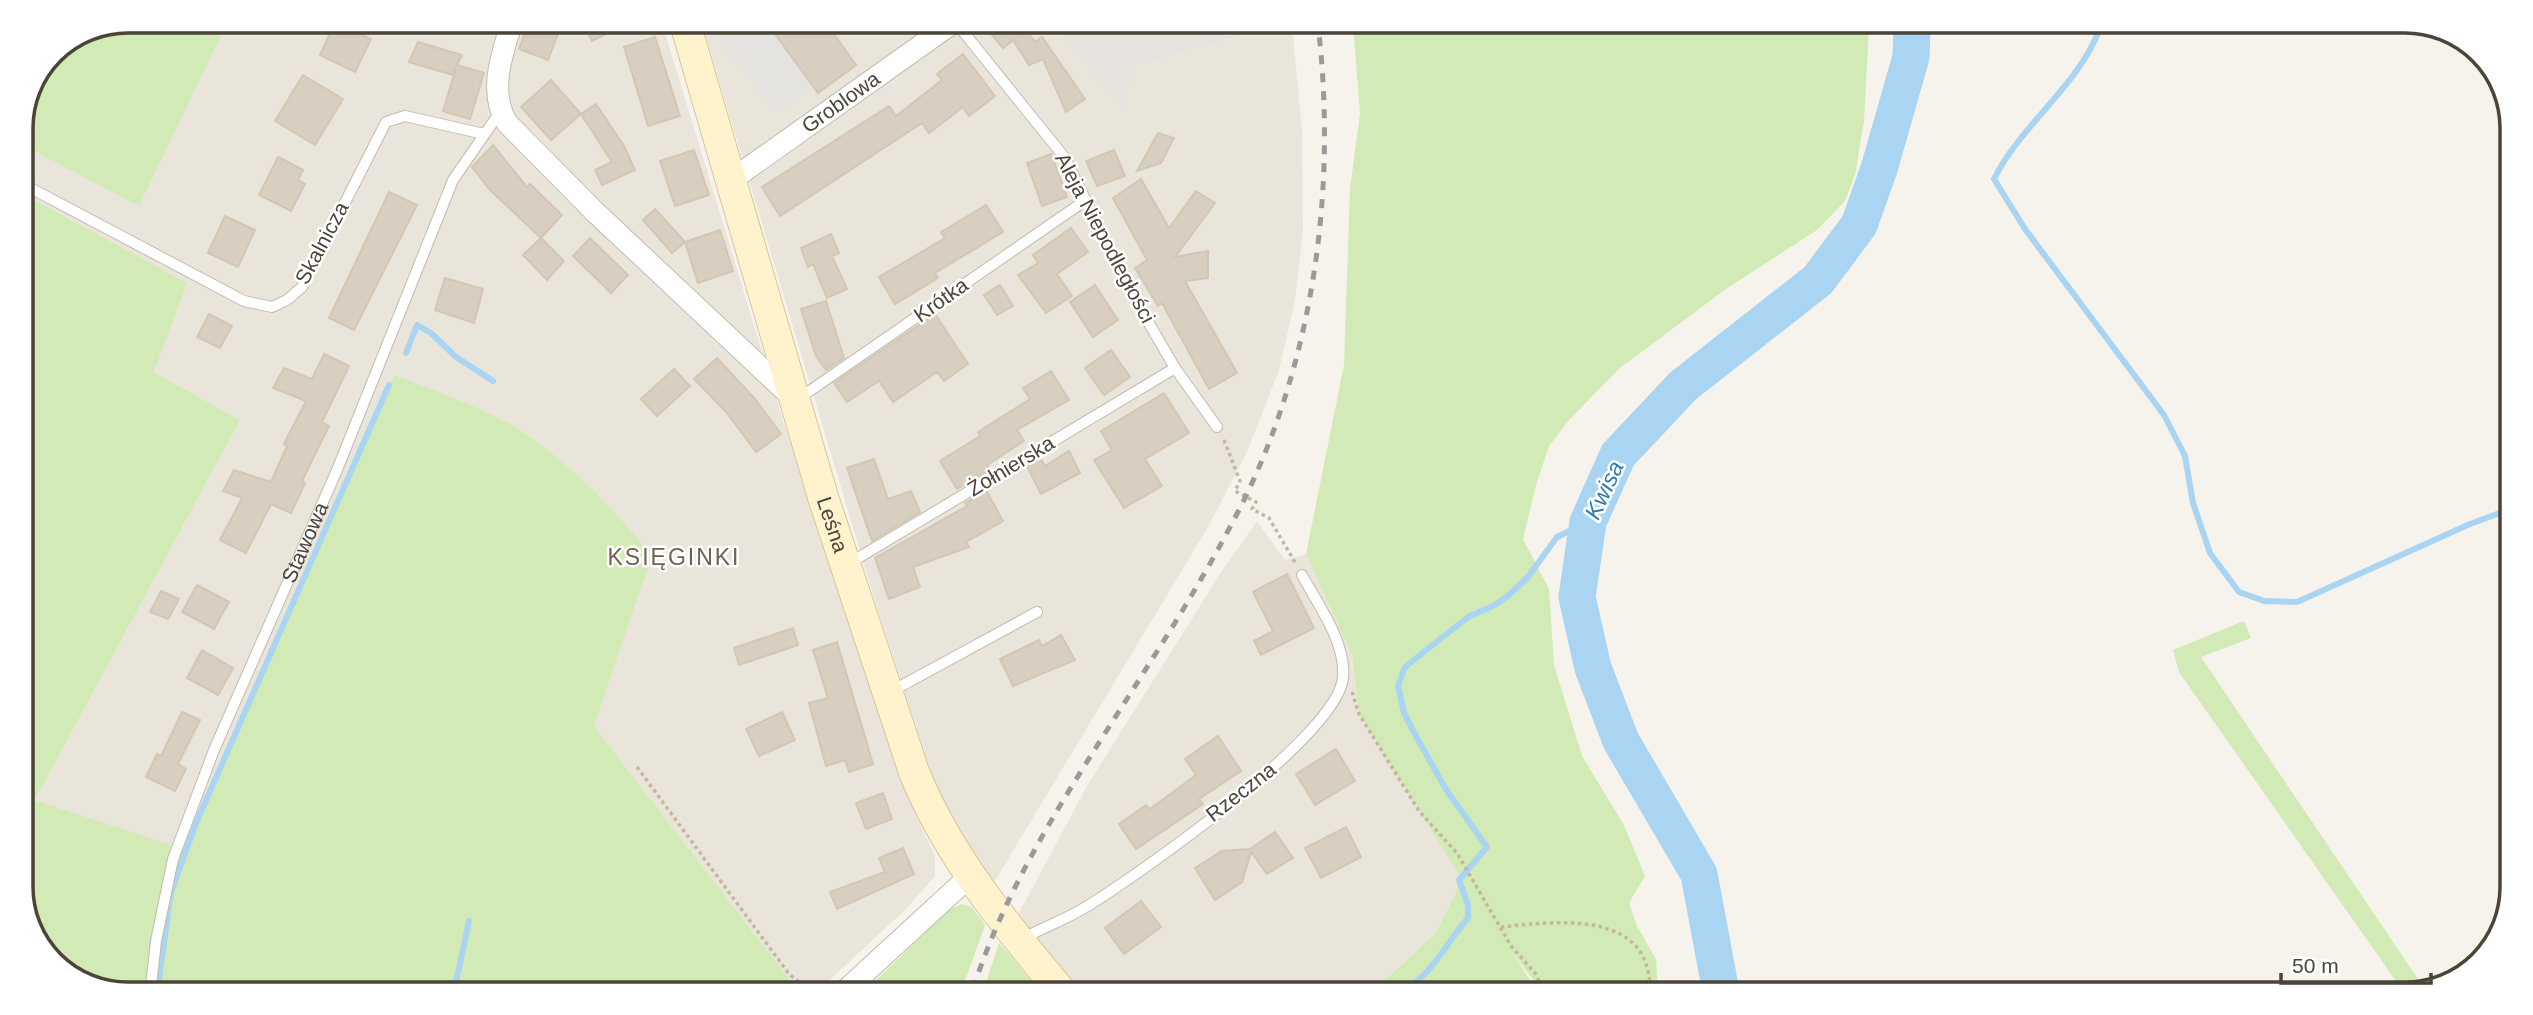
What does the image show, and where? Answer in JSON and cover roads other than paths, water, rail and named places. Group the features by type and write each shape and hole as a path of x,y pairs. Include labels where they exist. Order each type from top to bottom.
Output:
{"main road":[{"name":"Leśna","path":"688,33 846,565 928,807 970,876 1053,982"}],"street":[{"path":"509,33 497,82 500,112 515,132 595,212 796,400"},
{"name":"Groblowa","path":"730,181 938,33"},
{"path":"854,982 970,876"}],"lane":[{"name":"Aleja Niepodległości","path":"964,33 1065,158 1129,289 1175,368 1217,427"},
{"name":"Stawowa","path":"151,982 156,941 173,859 214,750 337,470 453,180 500,112"},
{"name":"Skalnicza","path":"33,189 244,301 272,307 287,300 310,275 386,122 405,116 484,134"},
{"name":"Krótka","path":"796,400 1086,200"},
{"name":"Żołnierska","path":"846,565 1175,368"},
{"name":"Rzeczna","path":"1019,940 1088,906 1269,772 1325,717 1335,704 1343,682 1343,663 1336,642 1302,575"},
{"path":"888,694 1037,612"}],"waterway":[{"name":"Kwisa","path":"1719,982 1699,874 1621,741 1593,668 1577,597 1588,522 1618,455 1683,386 1818,280 1859,225 1879,169 1911,57 1912,33"},
{"path":"2098,33 2078,69 2019,140 1994,179 2025,229 2164,415 2185,456 2193,503 2210,553 2239,592 2264,601 2297,602 2500,513"},
{"path":"406,353 417,325 431,333 456,357 493,381"},
{"path":"159,982 171,892 196,823 389,385"},
{"path":"1416,982 1468,918 1468,905 1459,880 1487,847 1447,791 1417,738 1404,713 1398,685 1405,667 1468,617 1495,605 1509,595 1528,577 1557,537 1588,522"},
{"path":"456,982 469,921"}],"railway":[{"path":"976,982 1007,903 1028,862 1075,781 1199,583 1244,500 1268,444 1288,387 1304,328 1315,268 1322,207 1324,146 1319,33"}],"district":[{"name":"KSIĘGINKI","path":"674,557"}]}
